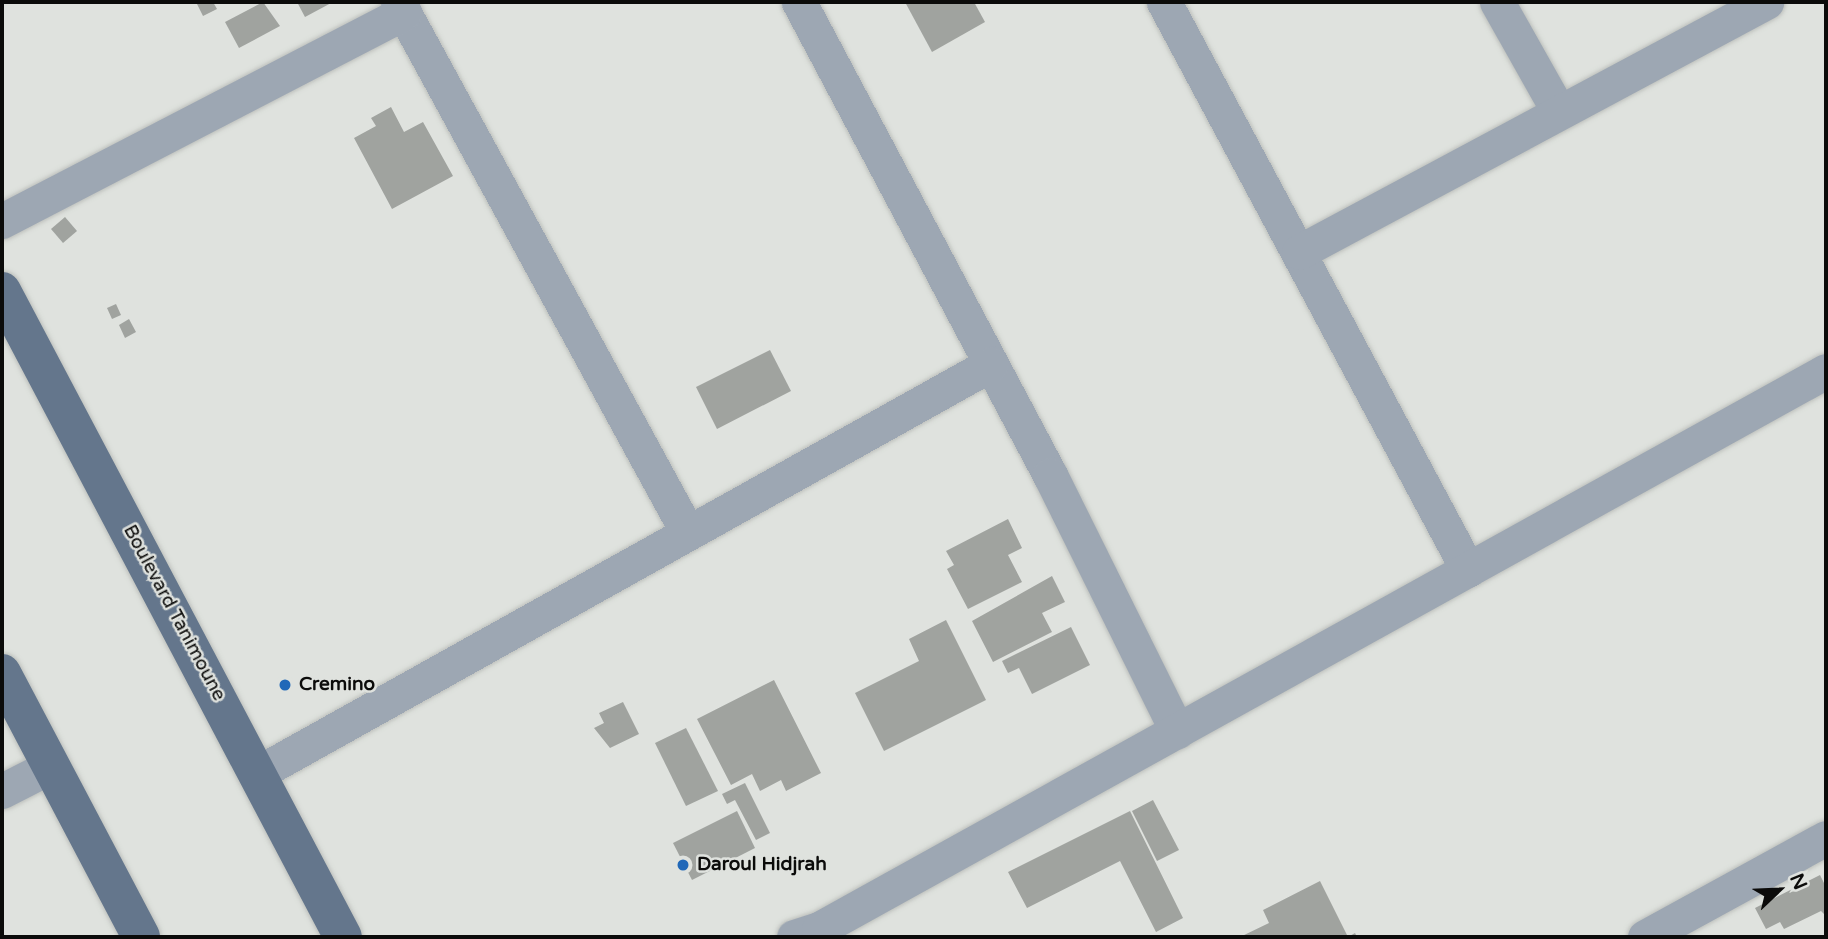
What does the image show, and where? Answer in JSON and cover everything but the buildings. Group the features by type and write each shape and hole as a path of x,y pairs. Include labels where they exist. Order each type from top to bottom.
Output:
{"main road":[{"name":"Boulevard Tanimoune","path":"2,291 343,937"},
{"path":"2,673 141,937"}],"street":[{"path":"799,2 991,364 1177,731"},
{"path":"1164,2 1468,570"},
{"path":"1497,2 1559,112"},
{"path":"1299,252 1766,2"},
{"path":"2,221 401,7 688,533"},
{"path":"257,773 991,364"},
{"path":"793,937 819,929 1826,371"},
{"path":"2,791 51,766"},
{"path":"1645,937 1826,838"}],"place":[{"name":"Cremino","path":"285,685"},
{"name":"Daroul Hidjrah","path":"683,865"}]}
